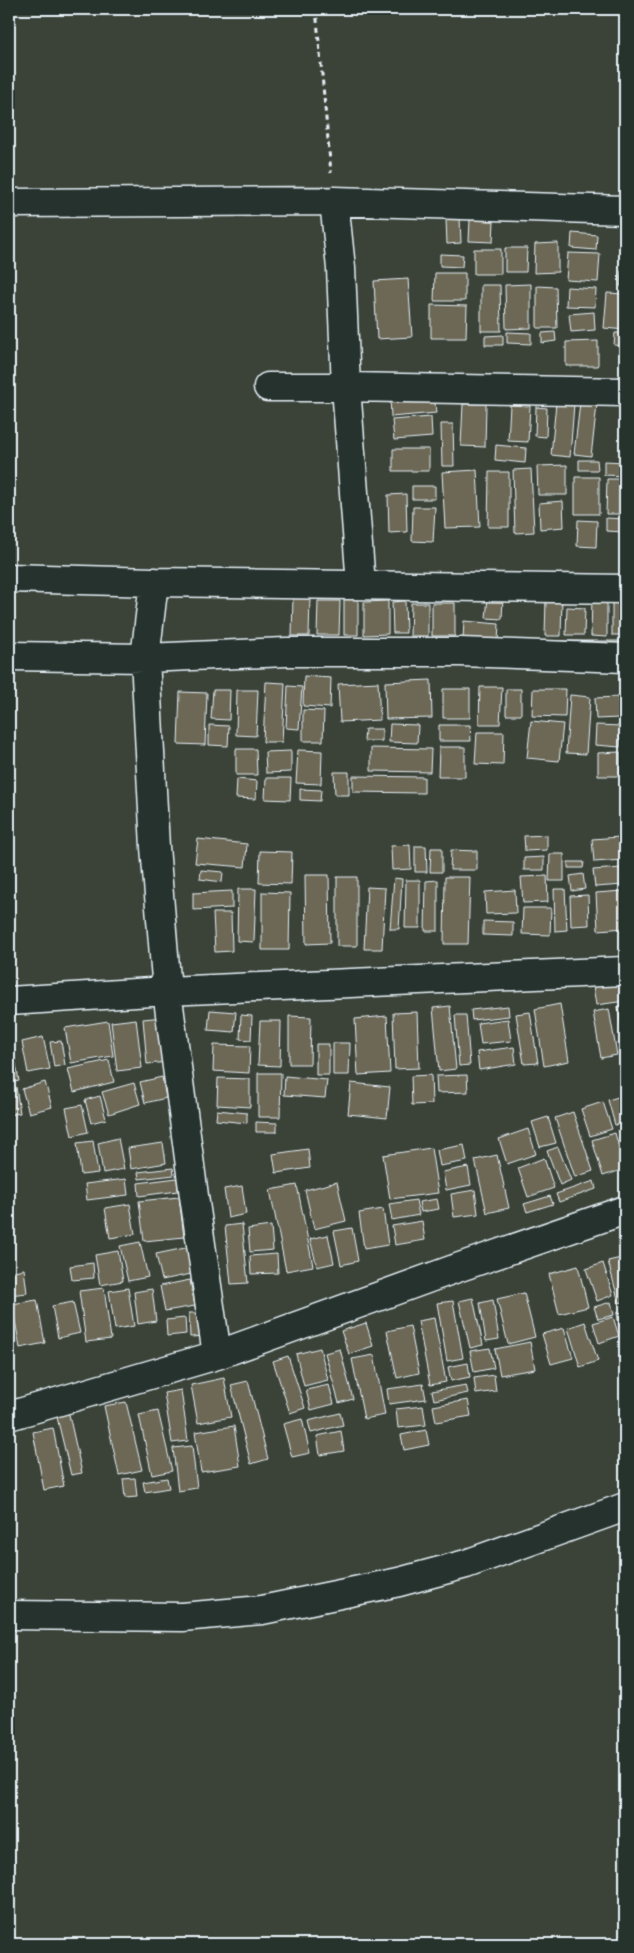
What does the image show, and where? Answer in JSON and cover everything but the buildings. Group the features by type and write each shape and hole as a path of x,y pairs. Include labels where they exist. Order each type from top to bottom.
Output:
{"street":[{"path":"9,203 334,201 625,210"},
{"path":"334,201 341,268 346,387 360,585"},
{"path":"268,388 346,387 625,392"},
{"path":"9,578 625,589"},
{"path":"154,582 145,658 154,837 166,991 217,1355"},
{"path":"9,656 145,658 286,652 460,652 625,658"},
{"path":"9,1001 166,991 625,971"},
{"path":"9,1416 217,1355 457,1268 625,1210"},
{"path":"9,1615 182,1617 262,1610 399,1582 466,1564 625,1507"}],"path":[{"path":"316,9 334,201"}]}
